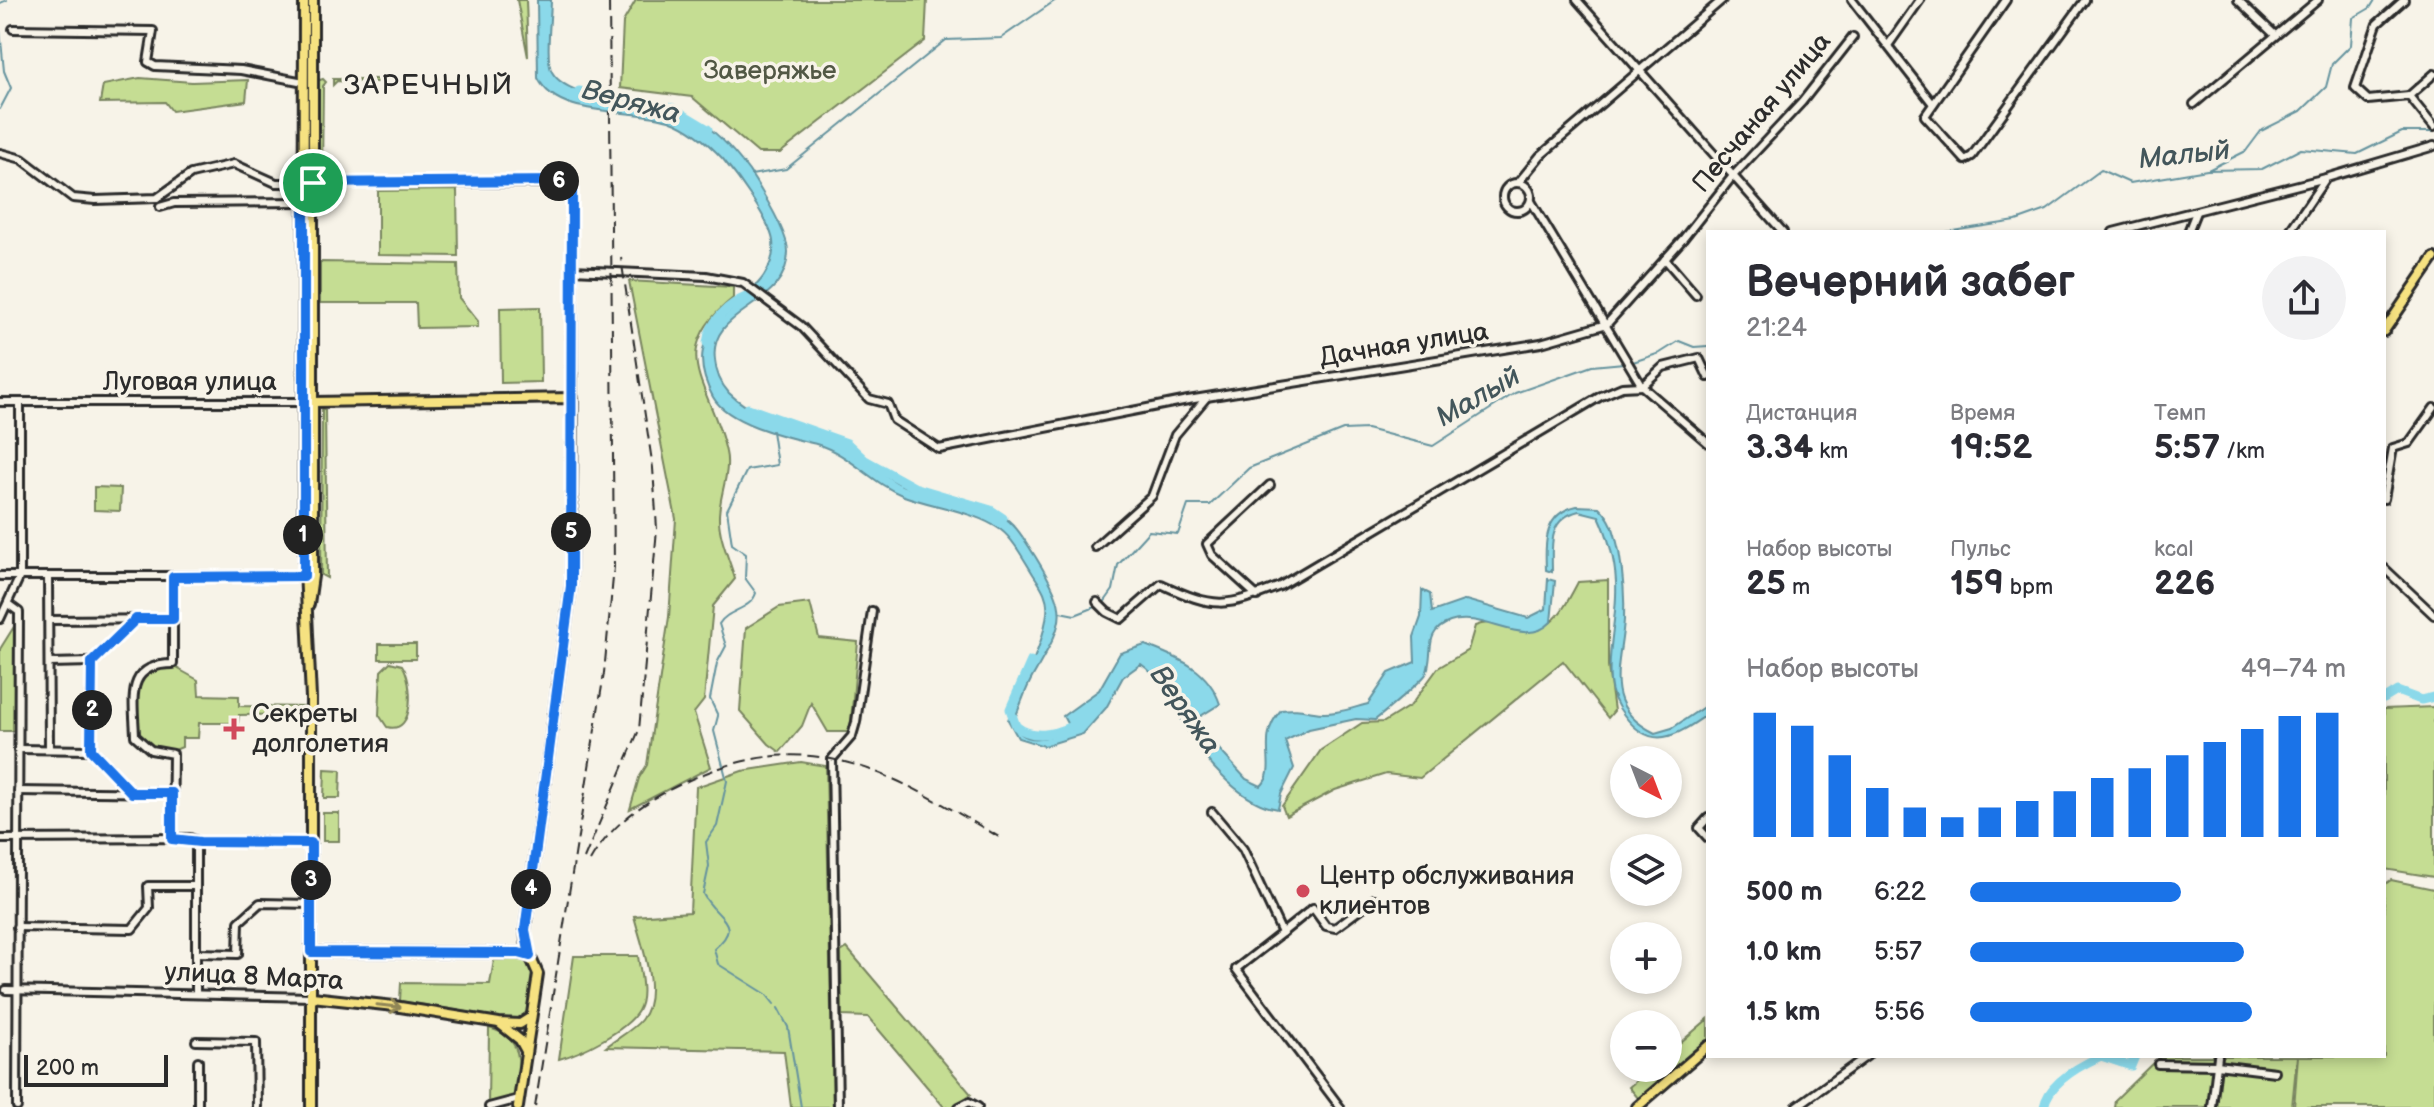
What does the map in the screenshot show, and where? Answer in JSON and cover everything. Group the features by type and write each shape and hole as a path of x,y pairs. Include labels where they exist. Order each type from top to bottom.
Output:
{"main road":[{"path":"304,0 309,183 304,202 308,402"},
{"path":"311,1107 309,604 313,576 308,528 308,402 313,0"},
{"path":"2386,328 2434,258"},
{"path":"519,1103 538,974 530,956 525,930 570,593 573,398"},
{"name":"Луговая улица","path":"308,402 573,398"},
{"path":"308,528 300,576 309,604"},
{"path":"506,953 525,930"},
{"name":"улица 8 Марта","path":"311,952 506,953 530,956"},
{"name":"улица 8 Марта","path":"312,997 499,1023"},
{"path":"499,1023 520,1024 532,1016"},
{"path":"499,1023 515,1035 526,1052"},
{"path":"1641,1106 1706,1048"}],"street":[{"path":"1577,0 1781,230"},
{"path":"1531,201 1520,211 1504,203 1505,189 1518,183 1540,156 1722,0"},
{"path":"1852,0 1933,104"},
{"path":"1889,44 1920,0"},
{"path":"2006,0 1925,116 1959,157 1968,159 2085,0"},
{"path":"2238,0 2275,35"},
{"path":"2194,104 2318,0"},
{"path":"2404,0 2377,24 2355,88 2368,100 2409,96 2434,74"},
{"path":"13,29 153,31 148,62 155,66 241,70 304,82"},
{"name":"Песчаная улица","path":"1607,324 1732,177 1802,102 1853,37"},
{"path":"2409,96 2434,127"},
{"path":"2121,230 2326,178 2434,146"},
{"path":"0,153 22,159 73,198 95,200 157,198 191,174 234,164 276,183 568,183 572,189 573,398"},
{"path":"2290,230 2326,178"},
{"path":"1518,183 1529,189 1531,201 1642,386 1706,441"},
{"path":"160,207 174,203 304,202"},
{"path":"2189,230 2196,212"},
{"path":"1665,259 1696,295"},
{"name":"Дачная улица","path":"572,270 706,276 743,283 776,305 869,399 888,404 894,420 939,449 1206,398 1541,343 1607,324"},
{"path":"1097,602 1121,619 1161,584 1201,603 1224,605 1257,596 1280,586 1601,396 1622,387 1642,386 1663,367 1699,358 1706,373"},
{"path":"1095,547 1152,496 1175,435 1206,398"},
{"name":"Луговая улица","path":"0,402 308,402"},
{"path":"0,619 20,576 20,402"},
{"path":"2393,448 2409,443 2434,408"},
{"path":"2386,443 2393,448"},
{"path":"2386,488 2393,448"},
{"path":"1257,596 1207,546 1213,535 1270,485"},
{"path":"2386,570 2434,615"},
{"path":"0,576 300,576"},
{"path":"48,576 49,749"},
{"path":"172,839 173,754 151,750 135,736 134,685 143,672 154,664 173,664 173,577"},
{"path":"8,604 19,612 17,1107"},
{"path":"838,1107 832,759 852,736 856,722 872,611"},
{"path":"49,663 92,662 136,619"},
{"path":"49,620 173,619"},
{"path":"92,662 91,750 132,793"},
{"path":"18,749 91,750"},
{"path":"18,791 172,793"},
{"path":"1212,812 1243,849 1282,933"},
{"path":"1706,820 1699,828 1706,836"},
{"path":"0,839 311,843"},
{"path":"196,841 196,993"},
{"path":"17,927 132,929 149,908 148,886 196,886"},
{"path":"1340,1107 1236,969 1313,908 1326,926 1335,928 1374,899"},
{"path":"196,953 238,954 239,922 260,903 311,904"},
{"name":"улица 8 Марта","path":"6,990 312,997"},
{"path":"196,1041 256,1042 257,1107"},
{"path":"1796,1107 1864,1058"},
{"path":"2212,1107 2218,1058"},
{"path":"198,1061 198,1107"},
{"path":"2158,1064 2217,1065 2275,1072"},
{"path":"959,1107 969,1102 978,1107"},
{"path":"489,1107 519,1103"}],"green space":[{"path":"517,0 526,0 528,57"},
{"name":"Заверяжье","path":"636,0 927,0 925,41 780,153 758,153 692,97 620,88 623,22"},
{"path":"140,78 192,82 248,80 246,101 172,111 165,102 100,103 103,85"},
{"path":"323,79 326,82 323,86 322,172 326,175 324,180 319,180 317,81"},
{"path":"333,79 396,79 399,82 382,85 380,82 337,81 333,85"},
{"path":"457,190 458,256 378,255 378,191"},
{"path":"320,262 458,264 459,298 478,321 478,327 417,328 416,303 320,303"},
{"path":"629,281 733,287 733,298 712,318 700,336 696,354 698,371 726,452 727,468 719,526 735,579 713,606 704,700 694,713 711,767 630,809 639,778 647,765 669,617 676,519"},
{"path":"540,307 541,382 501,383 500,308"},
{"path":"322,409 325,410 327,578 321,575"},
{"path":"94,487 121,488 120,511 94,510"},
{"path":"1608,580 1608,667 1614,711 1608,718 1563,661 1420,778 1386,774 1335,790 1286,816 1282,806 1321,750 1362,723 1384,722 1411,705 1438,668 1468,650 1475,626 1543,627 1565,606 1578,582"},
{"path":"810,603 819,638 858,642 850,732 828,732 811,703 802,726 780,752 740,711 746,628 779,607"},
{"path":"15,625 14,731 0,731 0,649"},
{"path":"379,644 416,644 416,659 379,659"},
{"path":"390,662 402,665 410,693 407,715 403,723 396,727 387,727 379,715 381,671"},
{"path":"173,666 198,680 199,695 239,696 239,706 307,707 307,714 239,715 238,723 199,723 198,738 182,738 182,747 175,750 153,749 137,732 137,685 155,667"},
{"path":"2434,707 2434,877 2386,869 2386,709"},
{"path":"801,762 826,766 833,1107 791,1107 784,1051 606,1047 641,1020 650,997 648,969 634,916 690,912 696,787 742,771"},
{"path":"325,769 341,770 340,798 324,798"},
{"path":"323,813 339,813 339,841 323,841"},
{"path":"2391,880 2434,889 2434,1107 2294,1107 2298,1058 2386,1058 2386,884"},
{"path":"847,948 971,1094 953,1107 944,1107 868,1017 842,1016 841,952"},
{"path":"574,956 638,956 641,1005 632,1019 614,1033 559,1059"},
{"path":"522,959 532,972 534,991 529,1009 516,1020 400,1001 401,983 490,984 494,960"},
{"path":"1706,1021 1706,1041 1682,1061 1682,1041"},
{"path":"489,1028 510,1039 519,1066 515,1099 488,1105"},
{"path":"2158,1058 2297,1058 2292,1107 2114,1107 2115,1100"},
{"path":"1635,1082 1657,1082 1638,1098 1629,1087"}],"water":[{"path":"537,0 551,0 550,66 562,83 596,96 678,111 701,122 724,141 743,164 779,223 788,252 784,271 763,297 723,329 716,342 716,369 729,393 765,416 844,442 902,485 988,509 1011,523 1024,539 1047,576 1059,605 1060,617 1052,642 1030,681 1014,720 1023,735 1037,738 1070,729 1063,716 1099,690 1120,653 1145,645 1180,660 1208,681 1220,704 1196,719 1198,726 1246,779 1261,786 1268,771 1269,732 1281,710 1327,713 1368,704 1389,673 1415,662 1414,637 1421,617 1422,590 1430,594 1432,612 1466,600 1528,618 1546,609 1548,579 1555,581 1551,622 1541,630 1529,632 1463,620 1441,626 1432,638 1426,674 1375,720 1356,719 1309,729 1285,741 1294,768 1281,794 1278,809 1265,806 1240,792 1217,771 1197,747 1163,687 1141,664 1123,677 1106,708 1083,734 1044,746 1018,738 1008,720 1041,640 1047,607 1041,587 1018,550 1006,534 990,524 904,496 828,449 759,428 731,415 713,397 703,369 704,346 714,327 760,281 771,263 771,232 760,210 723,159 684,127 653,116 578,106 548,91 538,78"},
{"path":"1577,506 1599,507 1610,522 1616,539 1624,603 1618,669 1620,698 1638,722 1655,733 1672,728 1706,705 1706,715 1685,729 1664,737 1644,734 1634,727 1616,703 1609,669 1616,582 1610,548 1599,516 1579,511 1561,520 1554,535 1552,572 1546,570 1549,530 1552,522 1566,510"}],"waterway":[{"path":"0,3 7,0"},
{"path":"751,175 786,169 946,40 1001,38 1056,0"},
{"path":"2208,170 2246,151 2261,131 2301,111 2326,87 2332,64 2351,45 2353,18 2370,8 2375,0"},
{"path":"0,30 4,71 11,88 0,109"},
{"name":"Веряжа","path":"579,91 673,108 708,129"},
{"name":"Малый","path":"1959,230 2016,221 2047,210 2101,170 2130,183 2207,170 2262,169 2301,149 2357,154 2402,132 2434,132"},
{"name":"Веряжа","path":"707,343 721,314 748,296"},
{"name":"Малый","path":"1633,362 1660,353 1679,341 1694,347 1706,346"},
{"name":"Малый","path":"1060,612 1075,615 1103,604 1113,590 1118,565 1149,531 1178,534 1188,505 1210,505 1249,468 1343,430 1367,429 1433,446 1515,393 1592,366 1624,363"},
{"name":"Веряжа","path":"748,408 847,443 865,460 914,487 991,510 1003,518"},
{"path":"772,431 777,465 747,470 727,510 732,544 746,554 745,578 756,593 749,603 719,624 726,646 717,663 710,699 718,716 714,731 727,781 717,826 706,842 709,866 703,894 728,927 723,940 714,949 718,964 766,994 774,1004"},
{"name":"Веряжа","path":"1031,661 1010,709 1016,726 1023,731 1048,734 1080,721"},
{"path":"2386,698 2397,691 2421,700 2434,697"},
{"path":"778,1008 788,1027 801,1107"},
{"name":"Веряжа","path":"2044,1107 2058,1083 2097,1058"},
{"name":"Веряжа","path":"2107,1058 2131,1066 2134,1058"}],"railway":[{"path":"535,1107 604,673 614,567 609,0"},
{"path":"584,859 639,730 657,529 653,468 621,258"},
{"path":"590,861 618,825 654,798 728,765 771,756 811,756 850,763 887,776 925,794 1004,840"}],"place":[{"name":"Секреты долголетия","path":"234,729"},
{"name":"Центр обслуживания клиентов","path":"1303,891"}],"district":[{"name":"ЗАРЕЧНЫЙ","path":"429,85"}],"route":[{"path":"563,181 572,189 571,586 525,930 530,956 519,953 311,952 311,843 172,839 172,793 132,793 91,750 92,662 136,619 173,619 173,577 304,576 304,183 313,183 563,181"}]}
